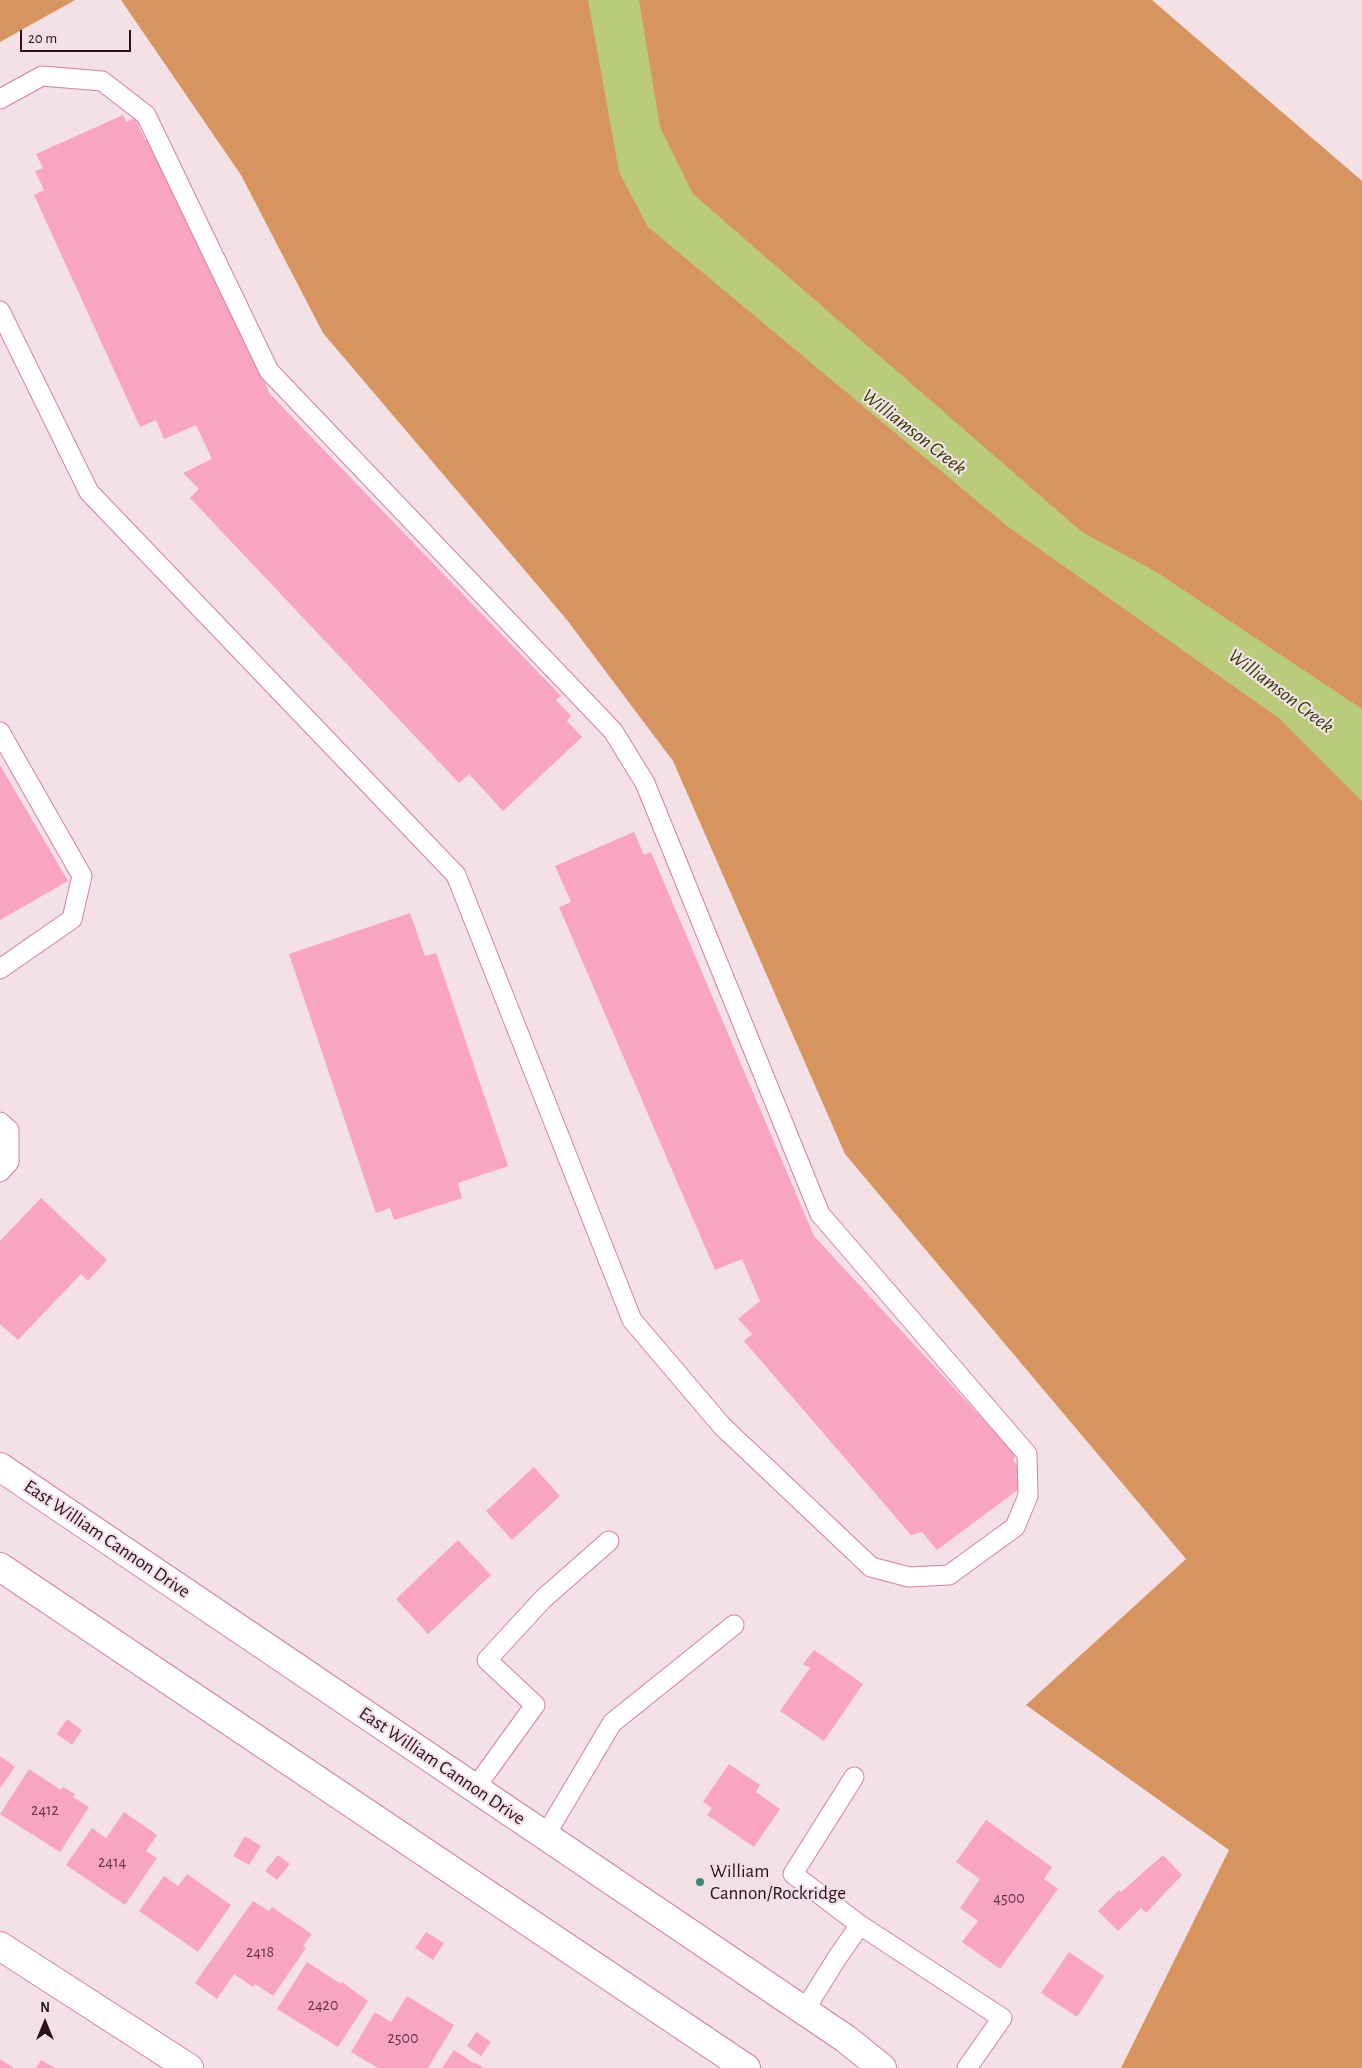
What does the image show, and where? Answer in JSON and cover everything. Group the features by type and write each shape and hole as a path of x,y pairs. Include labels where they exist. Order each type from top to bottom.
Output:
{"main road":[{"name":"East William Cannon Drive","path":"0,1467 846,2039 882,2068"},
{"path":"0,1567 746,2068"},
{"path":"0,1946 188,2068"}],"lane":[{"path":"0,99 42,76 102,81 146,115 269,371 613,730 645,784 820,1214 1027,1454 1028,1496 1015,1527 949,1575 909,1577 871,1567 722,1426 632,1320 456,875 89,492 0,311"},
{"path":"0,732 82,876 72,920 0,969"},
{"path":"0,1122 8,1130 9,1162 0,1172"},
{"path":"475,1788 535,1705 487,1660 543,1599 609,1541"},
{"path":"545,1836 612,1723 734,1625"},
{"path":"854,1777 793,1874 860,1925 1002,2018 967,2068"},
{"path":"804,2011 860,1925"}],"shaded area":[{"path":"0,0 75,0 0,42"},
{"path":"121,0 1152,0 1362,181 1362,2068 1121,2068 1229,1850 1026,1705 1186,1559 845,1154 673,761 567,620 323,333 241,175"}],"water":[{"name":"Williamson Creek","path":"588,0 639,0 660,127 693,194 1082,532 1158,573 1362,709 1362,801 1280,719 1007,526 648,227 619,172"}],"building":[{"path":"123,115 126,122 135,118 145,140 153,137 270,394 561,696 556,700 571,716 567,721 582,737 503,811 469,774 459,783 190,498 199,489 183,473 212,459 196,425 164,439 156,420 140,427 34,195 44,190 35,171 43,168 36,154"},
{"path":"0,765 68,881 0,920"},
{"path":"634,832 644,855 651,852 814,1236 1016,1455 1013,1460 1022,1472 1016,1476 1023,1486 937,1550 922,1532 911,1535 744,1341 752,1334 738,1319 760,1301 742,1259 715,1270 559,907 571,902 555,866"},
{"path":"410,913 425,956 436,953 508,1166 458,1183 462,1198 394,1220 390,1208 376,1213 289,954"},
{"path":"41,1198 107,1260 88,1281 81,1274 18,1340 0,1324 0,1241"},
{"path":"534,1467 560,1496 512,1540 486,1511"},
{"path":"458,1540 491,1575 428,1634 396,1599"},
{"path":"814,1650 863,1684 824,1741 780,1711 810,1668 803,1664"},
{"path":"67,1719 82,1730 72,1745 57,1734"},
{"path":"0,1756 15,1767 0,1788"},
{"path":"729,1764 760,1785 756,1792 780,1809 754,1847 707,1815 712,1808 703,1802"},
{"path":"29,1769 61,1790 63,1787 75,1794 73,1797 89,1807 60,1852 0,1814"},
{"path":"124,1812 157,1835 146,1851 157,1858 125,1905 66,1865 92,1828 106,1838"},
{"path":"986,1820 1052,1867 1044,1879 1058,1889 1000,1969 962,1942 978,1921 960,1908 980,1879 956,1862"},
{"path":"245,1836 261,1846 249,1865 233,1856"},
{"path":"278,1855 290,1864 277,1880 265,1871"},
{"path":"1163,1855 1182,1875 1146,1913 1141,1908 1118,1931 1098,1911 1119,1890 1121,1892"},
{"path":"187,1874 231,1905 198,1952 139,1911 164,1876 178,1886"},
{"path":"253,1901 269,1911 272,1907 312,1934 303,1946 306,1948 273,1996 255,1984 253,1987 234,1974 217,1999 195,1983"},
{"path":"426,1932 444,1943 433,1960 415,1948"},
{"path":"1069,1952 1104,1976 1077,2017 1041,1993"},
{"path":"307,1962 341,1984 342,1982 368,2001 338,2047 277,2009"},
{"path":"407,1996 454,2025 428,2068 378,2068 351,2052 375,2012 391,2022"},
{"path":"476,2032 491,2042 481,2056 467,2046"},
{"path":"454,2050 475,2064 484,2068 442,2068"},
{"path":"0,2059 14,2068 0,2068"},
{"path":"41,2060 55,2068 36,2068"}],"place":[{"name":"William Cannon/Rockridge","path":"700,1882"}]}
